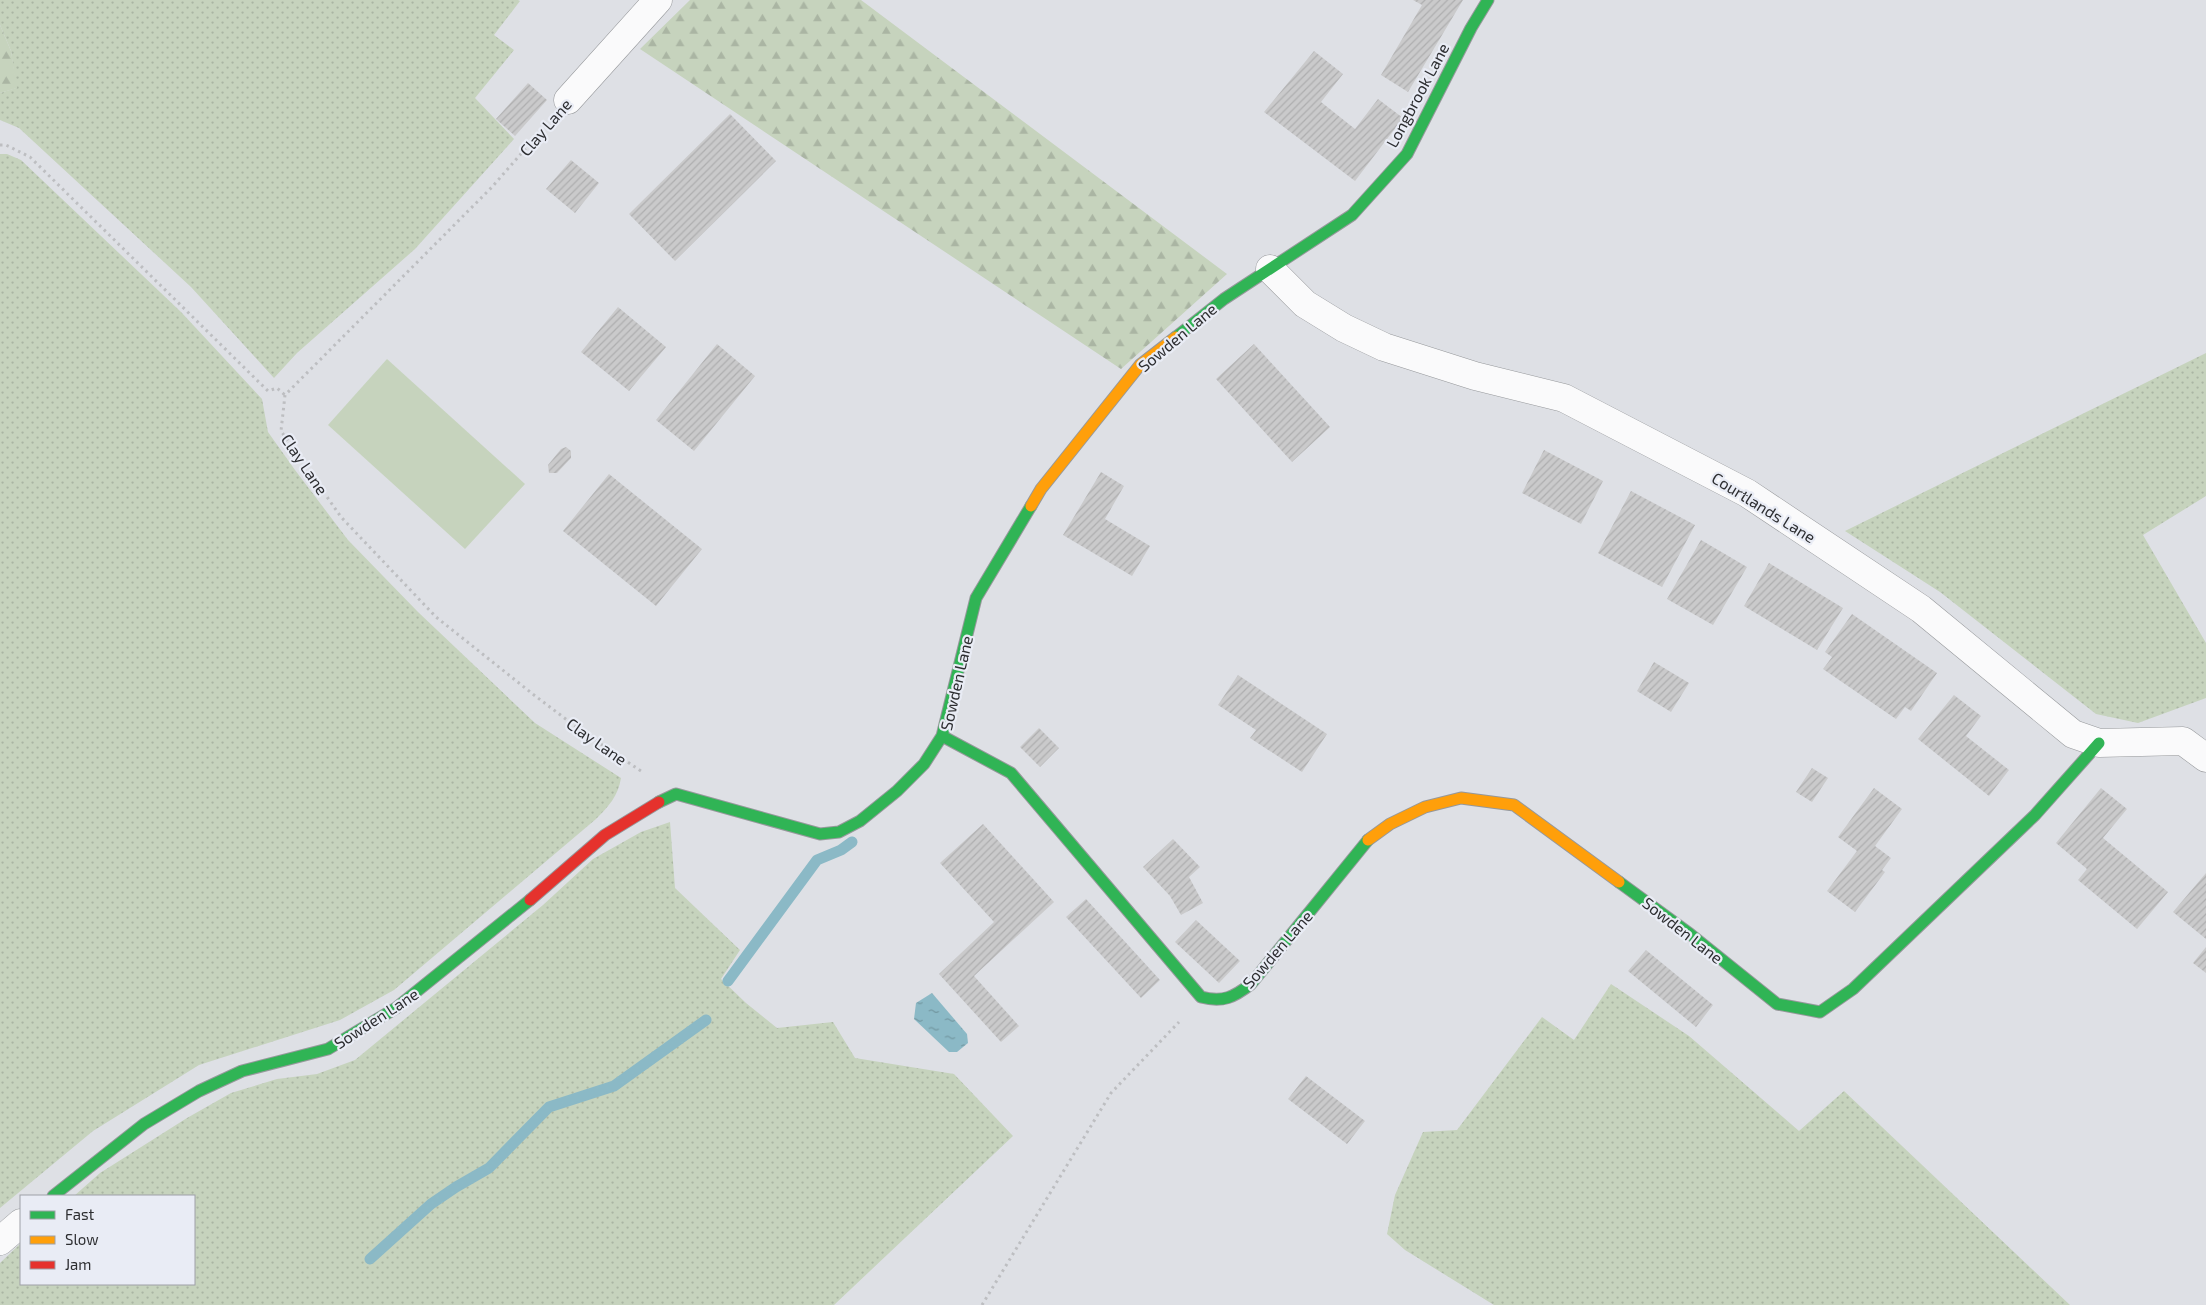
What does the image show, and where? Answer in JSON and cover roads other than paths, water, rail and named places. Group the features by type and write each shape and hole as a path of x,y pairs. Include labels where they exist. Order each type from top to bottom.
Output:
{"street":[{"name":"Clay Lane","path":"568,100 658,0"},
{"name":"Longbrook Lane","path":"1270,269 1352,215 1407,154 1471,28 1488,0"},
{"name":"Sowden Lane","path":"54,1195 144,1124 199,1091 250,1068 275,1060 328,1049 396,1008 540,892 605,836 648,807 676,794 820,834 839,832 860,822 897,791 924,764 942,736 976,598 1041,489 1140,365 1224,299 1270,269"},
{"name":"Courtlands Lane","path":"1270,269 1305,304 1344,328 1384,347 1475,376 1564,398 1747,493 1921,609 2073,734 2099,743 2183,741 2206,758"},
{"name":"Sowden Lane","path":"942,736 1011,773 1201,997 1217,1002 1232,998 1250,984 1369,839 1390,824 1425,808 1461,798 1514,805 1690,934 1777,1004 1820,1012 1853,989 2035,815 2099,743"},
{"path":"0,1240 20,1224"}],"water":[{"path":"932,993 967,1034 968,1043 957,1052 949,1052 914,1019 916,1003"}],"waterway":[{"path":"728,981 817,860 841,850 852,842"},
{"path":"370,1259 431,1204 489,1168 549,1107 614,1086 706,1020"}]}
